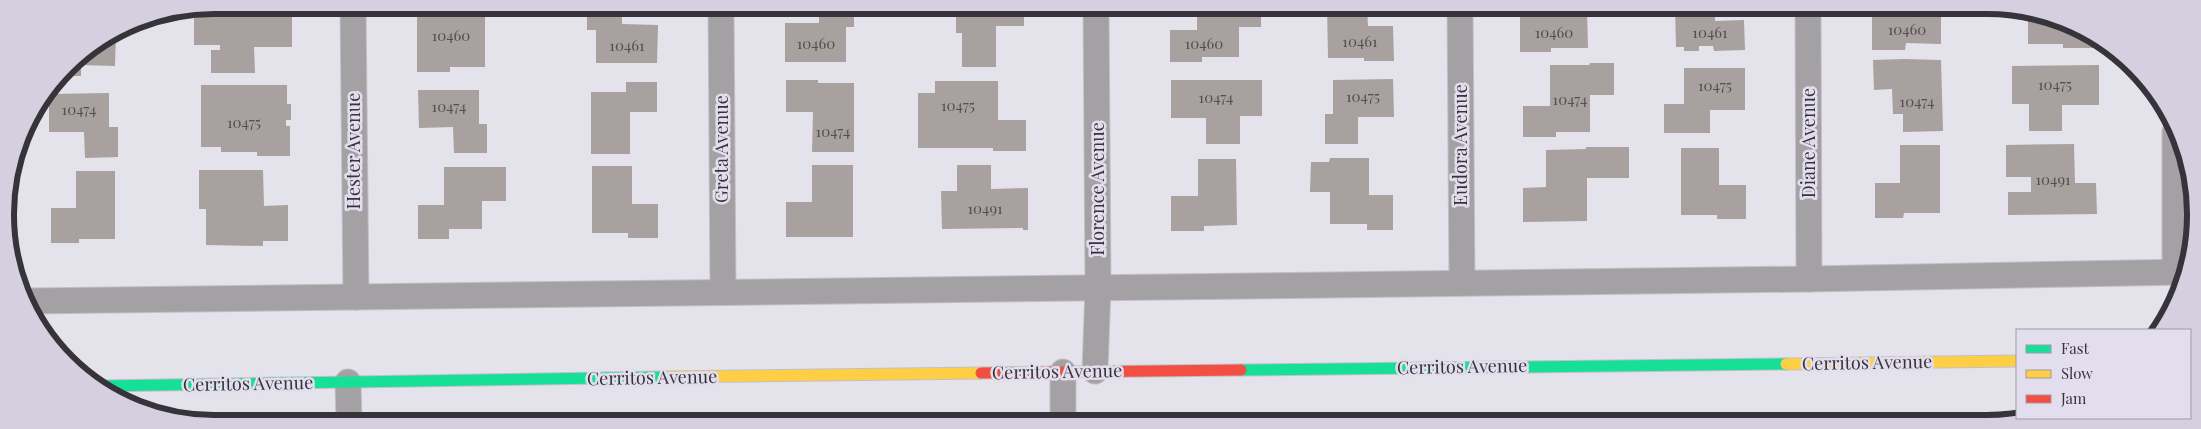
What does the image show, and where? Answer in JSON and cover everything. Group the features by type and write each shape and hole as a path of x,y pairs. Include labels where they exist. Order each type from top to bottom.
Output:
{"main road":[{"name":"Cerritos Avenue","path":"111,386 1095,371 2016,361"}],"street":[{"name":"Hester Avenue","path":"353,14 356,297"},
{"name":"Greta Avenue","path":"721,14 723,292"},
{"name":"Florence Avenue","path":"1095,371 1098,286 1096,14"},
{"name":"Eudora Avenue","path":"1460,14 1462,283"},
{"name":"Diane Avenue","path":"1808,14 1809,279"},
{"path":"2176,146 2180,267"},
{"path":"33,301 1098,286 1809,279 2179,272"},
{"path":"1063,372 1063,415"},
{"path":"348,382 349,415"}],"building":[{"path":"292,14 292,47 254,47 255,73 211,73 211,50 220,50 220,45 194,45 194,15"},
{"path":"417,14 485,14 485,67 450,67 450,72 417,72"},
{"path":"587,14 622,14 622,24 658,25 657,63 596,63 596,30 587,30"},
{"path":"819,14 854,14 854,27 846,27 846,62 785,62 785,23 819,23"},
{"path":"956,14 1024,14 1024,26 996,26 996,67 962,67 962,33 956,33"},
{"path":"1197,14 1261,14 1261,27 1239,27 1239,57 1202,57 1202,62 1170,62 1170,30 1197,30"},
{"path":"1327,14 1367,14 1368,26 1393,26 1394,61 1364,61 1364,58 1328,58"},
{"path":"1547,14 1587,14 1588,48 1551,48 1551,52 1520,52 1520,17 1547,17"},
{"path":"1675,14 1715,14 1715,21 1744,20 1745,50 1714,51 1713,46 1699,46 1699,51 1684,51 1684,47 1676,47"},
{"path":"1901,14 1941,14 1941,44 1906,43 1905,50 1872,50 1872,17 1901,17"},
{"path":"2028,18 2051,24 2075,34 2097,48 2063,48 2063,44 2028,44"},
{"path":"116,40 115,66 81,65 92,55"},
{"path":"1873,60 1941,60 1943,131 1903,132 1903,114 1893,114 1892,89 1874,90"},
{"path":"1590,63 1614,63 1614,95 1590,95 1590,132 1556,132 1556,137 1523,137 1523,106 1550,106 1550,65 1589,65"},
{"path":"81,65 81,76 70,76"},
{"path":"2099,65 2099,105 2062,105 2062,131 2029,131 2029,104 2012,104 2012,66"},
{"path":"1684,68 1745,68 1745,110 1710,110 1710,133 1664,133 1664,104 1684,104"},
{"path":"1393,79 1394,117 1358,117 1358,144 1325,144 1325,114 1333,114 1333,80"},
{"path":"786,80 818,80 818,83 854,83 854,152 812,152 813,112 786,112"},
{"path":"1171,80 1262,80 1262,116 1240,116 1240,144 1206,144 1206,118 1171,118"},
{"path":"935,81 998,81 998,120 1026,120 1026,151 993,151 993,148 918,148 918,93 935,93"},
{"path":"626,82 657,82 657,112 630,112 630,154 591,154 591,92 626,92"},
{"path":"201,85 287,85 287,104 291,104 291,120 286,120 286,126 290,126 290,156 257,156 257,152 221,152 221,147 201,147"},
{"path":"418,90 479,90 479,124 487,124 487,153 454,153 453,127 419,128"},
{"path":"109,93 109,127 118,127 118,157 85,158 84,132 49,132 49,101 54,94"},
{"path":"2074,144 2075,183 2096,183 2097,214 2008,215 2008,192 2031,192 2031,177 2006,177 2006,145"},
{"path":"1900,145 1940,145 1940,213 1904,213 1903,218 1875,218 1875,183 1900,183"},
{"path":"1586,147 1629,147 1629,178 1587,178 1587,221 1523,222 1523,188 1546,187 1546,150 1586,149"},
{"path":"1681,148 1719,148 1719,185 1746,185 1746,219 1717,219 1717,215 1681,215"},
{"path":"1330,158 1369,158 1369,195 1393,195 1393,230 1367,230 1367,224 1330,224 1330,192 1310,192 1311,162 1329,162"},
{"path":"1198,159 1236,159 1237,225 1204,226 1204,231 1171,231 1171,196 1198,196"},
{"path":"812,165 853,165 853,237 786,237 786,202 812,202"},
{"path":"957,165 991,165 991,189 1028,188 1028,230 1023,230 1023,228 942,229 941,191 957,191"},
{"path":"592,166 632,166 632,204 658,204 658,238 628,238 628,233 592,233"},
{"path":"444,167 506,167 506,201 482,201 482,229 449,229 449,239 418,239 418,205 444,205"},
{"path":"199,170 263,170 264,206 288,205 288,241 263,241 263,246 206,245 206,209 199,209"},
{"path":"76,171 115,171 115,239 79,239 79,243 51,243 51,208 76,208"}],"traffic: fast":[{"path":"1241,370 1786,364"},
{"path":"111,386 664,377"}],"traffic: slow":[{"path":"1786,364 2016,361"},
{"path":"664,377 981,373"}],"traffic: jam":[{"path":"981,373 1241,370"}]}
